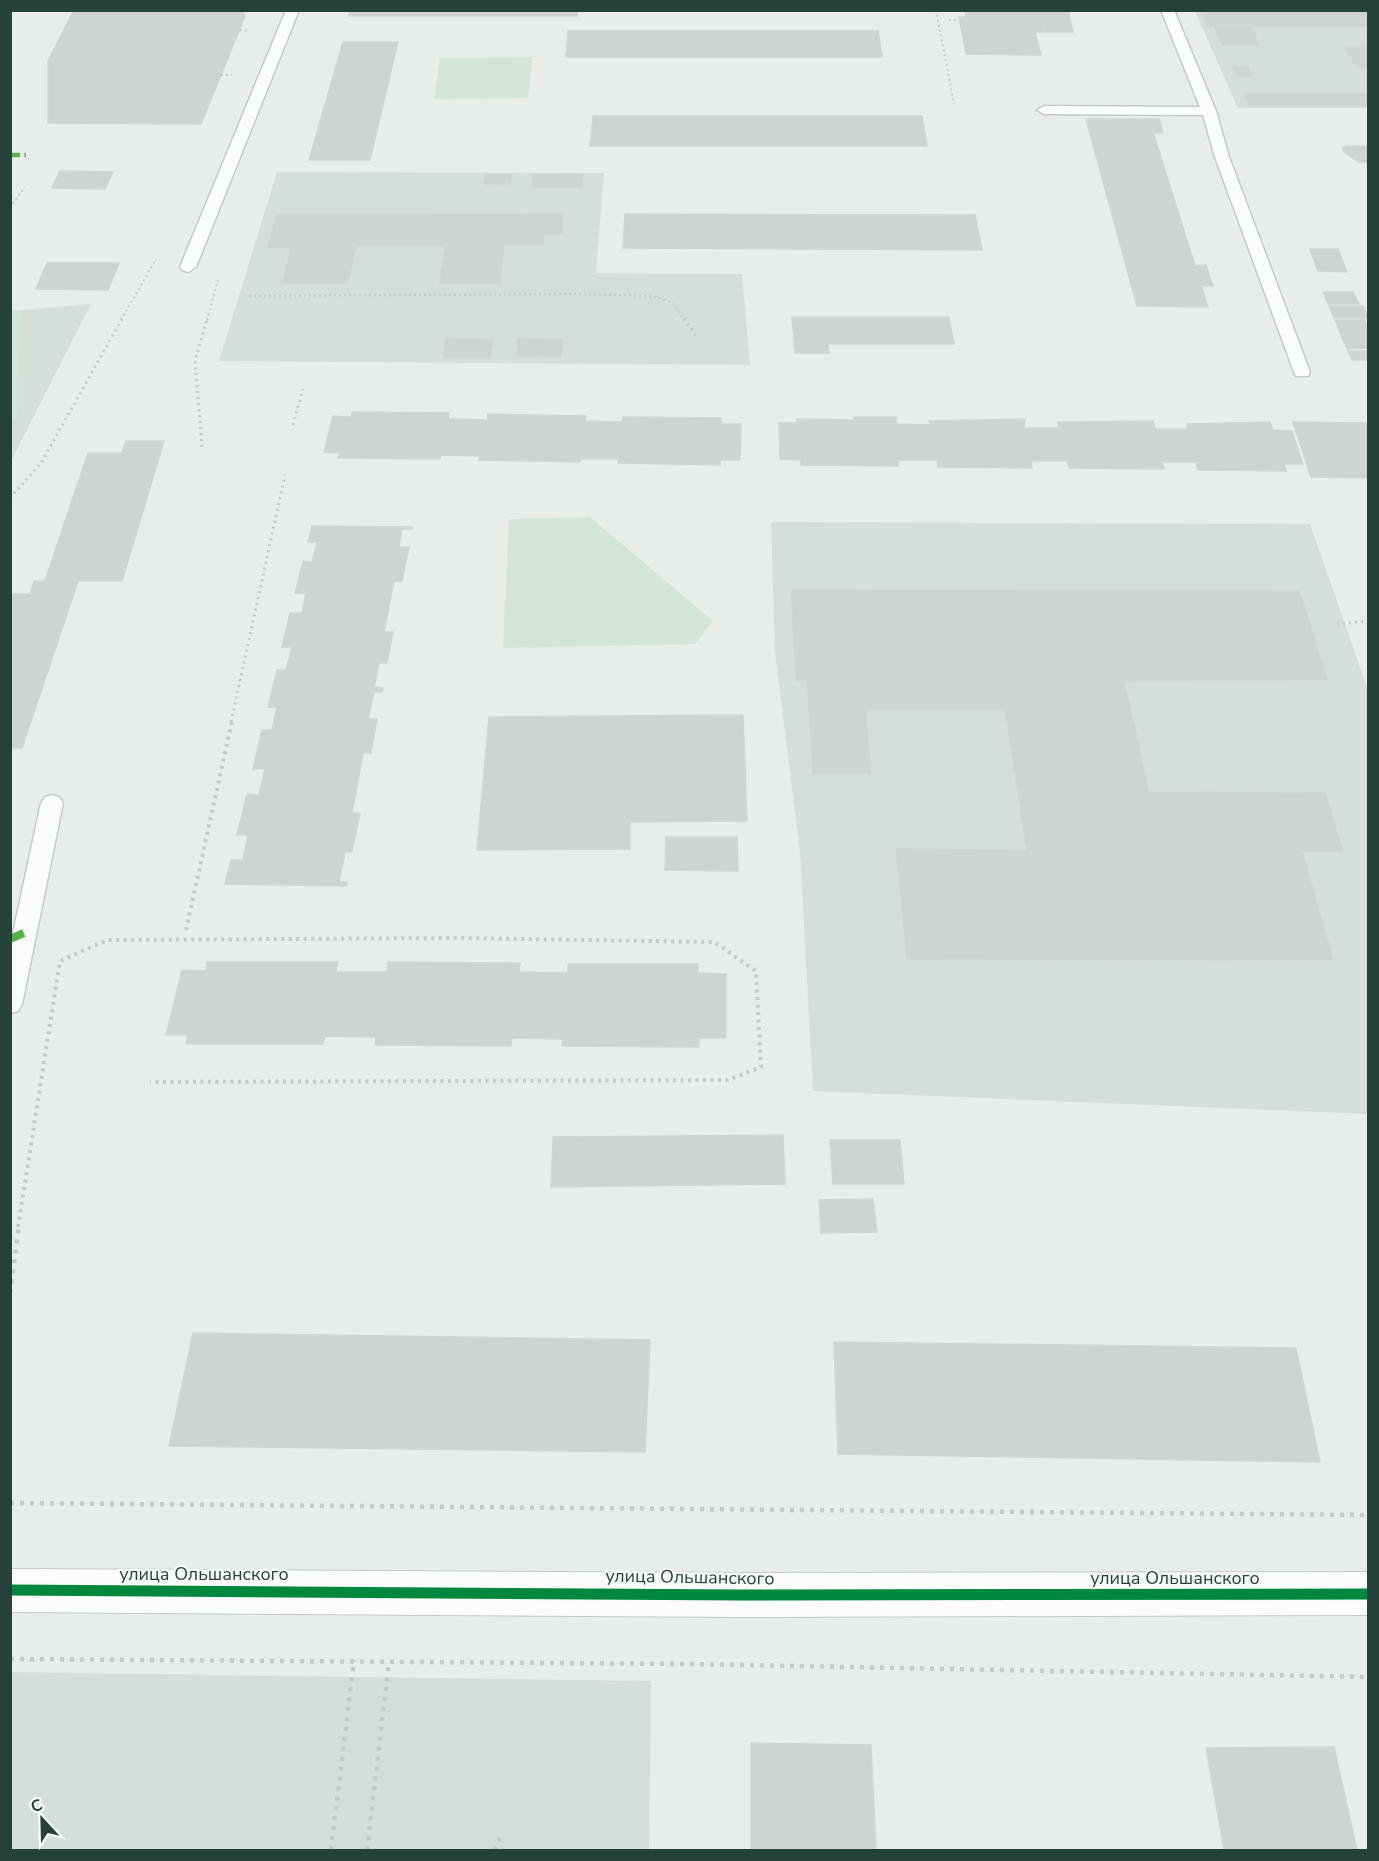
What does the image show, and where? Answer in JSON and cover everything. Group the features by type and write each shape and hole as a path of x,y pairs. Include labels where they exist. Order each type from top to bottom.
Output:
{"street":[{"name":"улица Ольшанского","path":"10,1590 767,1595 1368,1594"}],"lane":[{"path":"188,267 293,10"},
{"path":"1167,10 1209,111 1222,157 1302,372"},
{"path":"1044,110 1209,111"},
{"path":"10,1004 52,803"}],"path":[{"path":"936,10 954,104"},
{"path":"949,20 959,20"},
{"path":"240,30 249,31"},
{"path":"221,75 232,75"},
{"path":"10,208 25,187"},
{"path":"10,498 41,463 161,251"},
{"path":"249,296 563,294 653,296 673,303 697,338"},
{"path":"293,425 303,389"},
{"path":"186,930 285,475"},
{"path":"1337,624 1368,621"},
{"path":"10,1293 23,1192 60,961 107,940 458,938 714,942 756,971 761,1067 729,1080 150,1082"},
{"path":"10,1503 1368,1515"},
{"path":"10,1659 354,1660 937,1667 1368,1677"},
{"path":"331,1851 354,1660"},
{"path":"367,1851 389,1662"},
{"path":"494,1851 500,1838"}],"shaded area":[{"path":"1195,11 1368,11 1368,108 1238,108"},
{"path":"277,172 604,173 596,273 742,274 750,365 219,361"},
{"path":"91,304 11,461 11,311"},
{"path":"771,522 1310,524 1368,690 1368,1114 813,1091 800,852 775,652"},
{"path":"10,1672 651,1681 649,1850 11,1850"}],"green space":[{"path":"532,57 528,98 434,99 440,58"},
{"path":"21,311 17,419 11,420 11,312"},
{"path":"590,517 713,621 695,644 503,648 509,519"}],"building":[{"path":"74,10 248,10 242,11 245,16 201,124 48,123 48,61"},
{"path":"350,10 577,10 577,16 349,16"},
{"path":"965,10 1040,10 1045,32 1035,32 1041,55 966,54 959,17 966,17"},
{"path":"1040,10 1068,10 1073,32 1045,32"},
{"path":"1200,10 1368,10 1368,26 1207,26"},
{"path":"1214,26 1251,26 1259,45 1222,45"},
{"path":"568,31 878,31 882,57 566,57"},
{"path":"343,42 398,42 370,160 309,160"},
{"path":"1345,47 1368,47 1368,67 1356,67"},
{"path":"1232,66 1248,66 1252,77 1237,77"},
{"path":"1244,94 1368,94 1368,106 1249,106"},
{"path":"593,116 922,116 927,146 590,146"},
{"path":"1086,119 1149,119 1208,307 1137,306"},
{"path":"1149,119 1159,119 1163,133 1154,133"},
{"path":"1368,146 1368,166 1367,162 1359,162 1344,152 1342,148"},
{"path":"60,171 113,172 105,189 52,188"},
{"path":"485,174 512,174 510,185 483,184"},
{"path":"534,174 583,174 582,187 532,187"},
{"path":"563,214 562,234 544,234 543,245 504,245 500,283 440,283 445,246 356,246 348,283 282,283 291,248 267,248 277,215"},
{"path":"625,214 975,215 982,250 623,248"},
{"path":"1310,249 1338,249 1347,272 1318,271"},
{"path":"47,263 119,263 108,290 36,289"},
{"path":"1206,265 1213,286 1202,286 1195,266"},
{"path":"1323,292 1353,292 1359,304 1328,304"},
{"path":"1329,306 1363,306 1368,318 1334,318"},
{"path":"792,317 949,317 954,344 828,344 829,353 795,353"},
{"path":"1335,320 1365,320 1368,329 1368,348 1347,349"},
{"path":"446,338 493,339 490,358 443,358"},
{"path":"518,338 563,339 561,357 516,356"},
{"path":"1348,351 1368,351 1368,360 1352,360"},
{"path":"352,412 449,413 448,419 487,420 488,414 586,416 585,421 622,422 623,417 721,418 721,424 741,424 740,460 720,460 720,465 618,463 618,459 580,459 580,462 479,460 480,456 441,455 440,459 338,458 340,453 324,452 333,416 351,417"},
{"path":"854,417 896,417 896,424 930,425 929,421 1024,419 1025,428 1059,428 1058,422 1153,421 1155,429 1188,429 1187,424 1270,422 1273,430 1292,431 1303,464 1284,464 1286,471 1198,470 1196,462 1162,462 1164,469 1069,468 1067,461 1031,461 1032,468 938,467 937,460 898,460 898,466 801,465 801,460 780,459 779,423 797,423 797,419 855,420"},
{"path":"1293,422 1368,423 1368,478 1311,477"},
{"path":"126,441 164,441 122,581 45,581 88,453 122,453"},
{"path":"312,526 412,527 412,529 402,529 399,547 409,547 402,581 394,581 384,632 393,632 387,663 379,663 374,687 383,688 382,692 374,692 368,719 377,719 371,753 363,753 352,813 360,813 352,852 345,852 339,882 347,882 346,886 225,884 231,860 243,860 248,835 237,835 247,794 259,795 265,768 253,769 262,730 272,730 277,707 268,707 277,670 286,670 292,647 282,647 290,613 302,613 306,593 295,593 303,561 312,562 317,542 308,542"},
{"path":"34,581 78,581 22,748 10,748 10,594 30,594"},
{"path":"791,590 1299,591 1328,680 1124,681 1149,792 1325,793 1343,851 1302,851 1333,960 907,959 896,849 1027,850 1005,710 866,710 871,774 813,774 807,680 796,680"},
{"path":"743,715 747,821 630,822 630,849 477,850 489,717"},
{"path":"666,837 737,837 738,871 665,870"},
{"path":"207,962 338,962 336,972 387,972 388,962 520,963 519,972 568,973 568,964 698,964 698,973 726,974 726,1038 699,1038 699,1047 562,1046 563,1039 512,1038 511,1046 375,1045 376,1037 325,1036 323,1044 186,1044 188,1035 166,1035 182,970 206,971"},
{"path":"783,1135 785,1184 551,1187 553,1137"},
{"path":"830,1140 900,1140 904,1184 833,1184"},
{"path":"873,1199 877,1232 821,1233 819,1200"},
{"path":"193,1333 650,1340 645,1452 169,1446"},
{"path":"834,1342 1296,1348 1320,1462 838,1454"},
{"path":"751,1743 871,1745 876,1850 751,1850"},
{"path":"1334,1747 1357,1850 1224,1850 1206,1748"}],"marked path":[{"path":"10,155 26,155"},
{"path":"10,939 26,932"}],"cycle path":[{"path":"10,1590 743,1595 1368,1594"}]}
